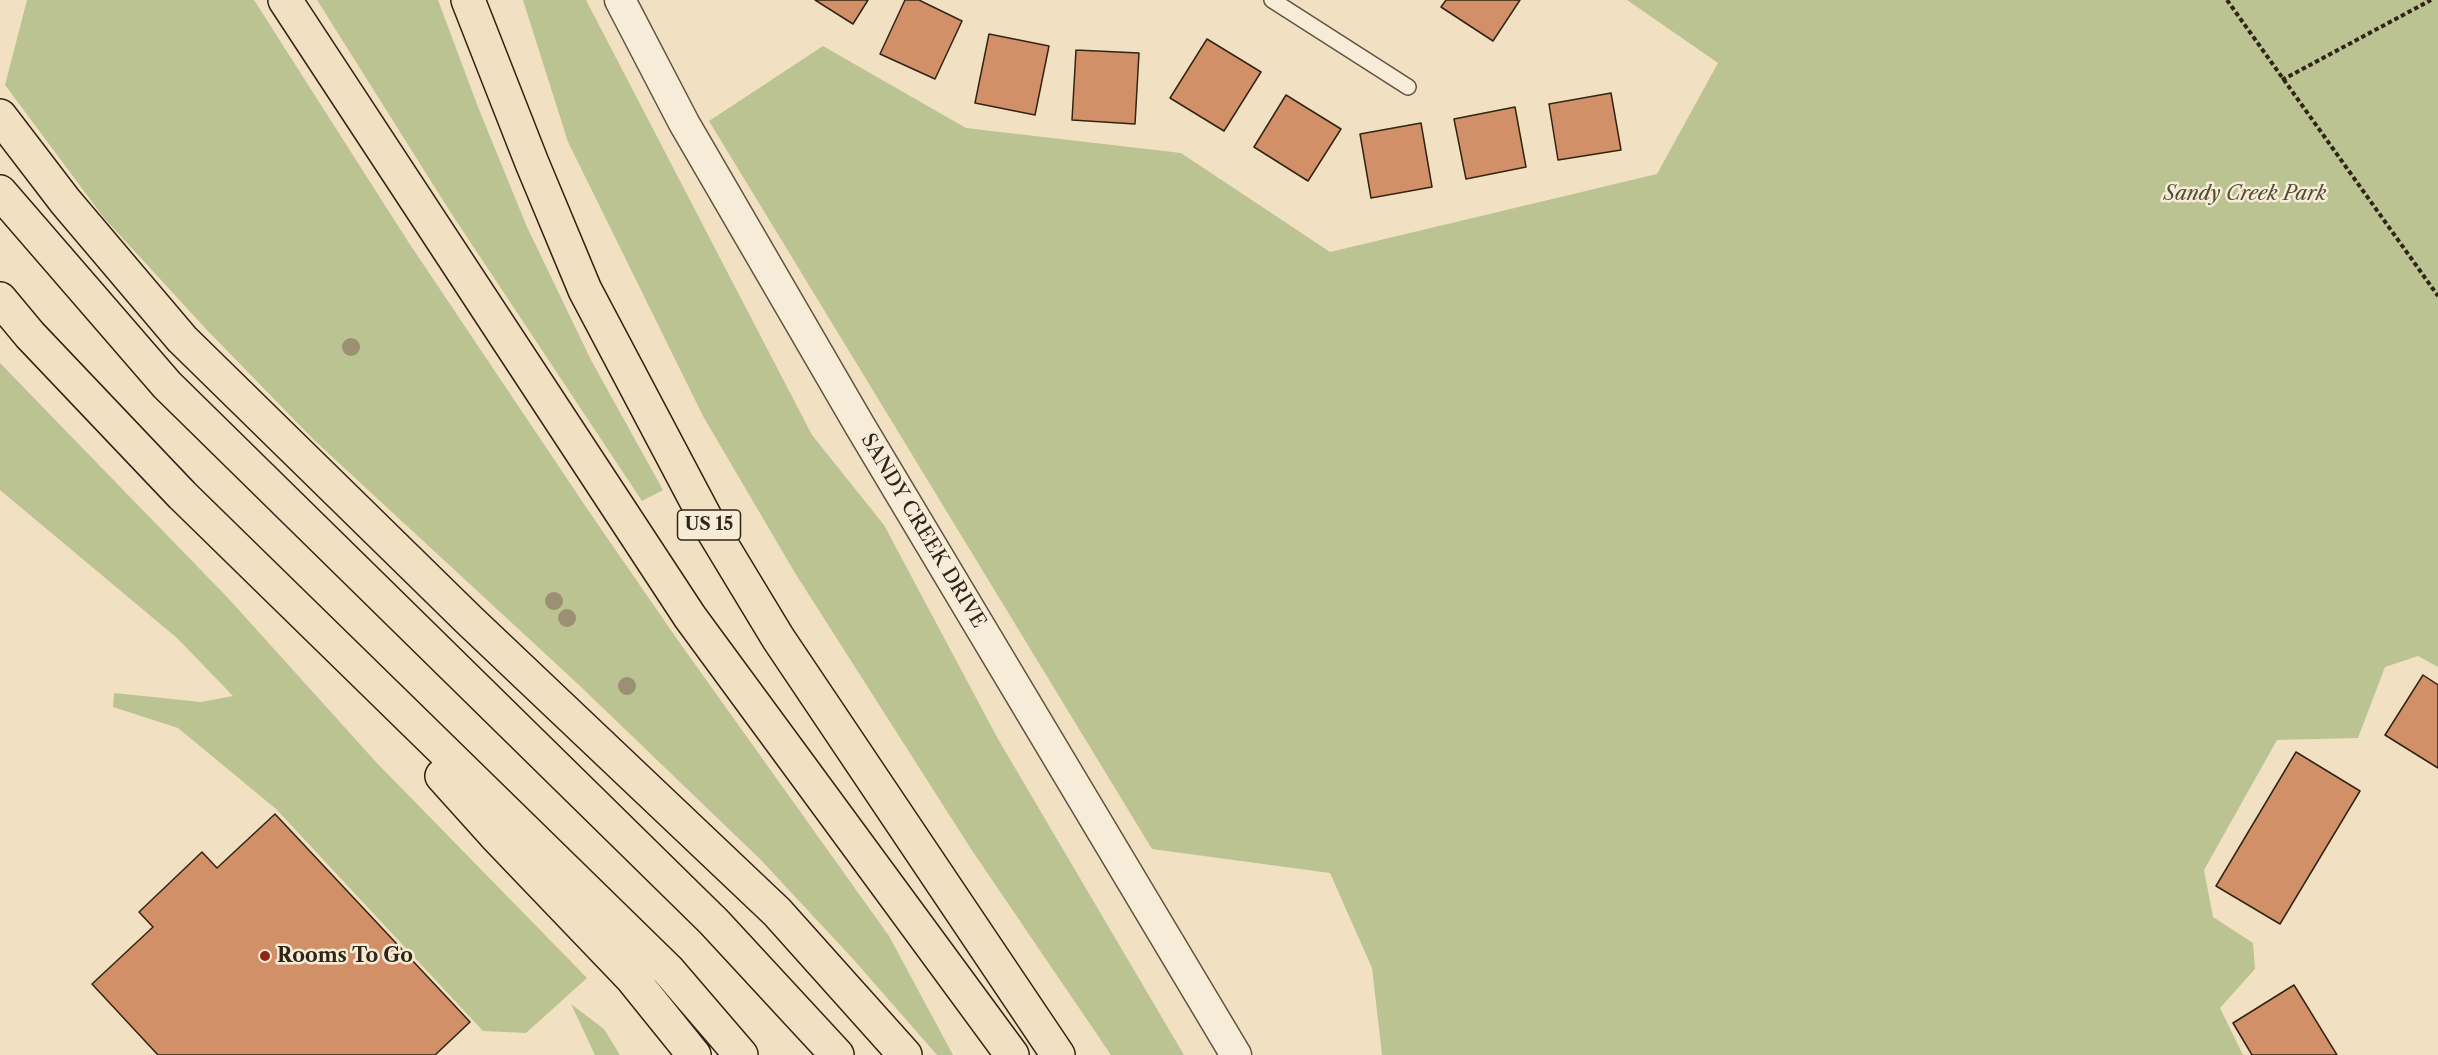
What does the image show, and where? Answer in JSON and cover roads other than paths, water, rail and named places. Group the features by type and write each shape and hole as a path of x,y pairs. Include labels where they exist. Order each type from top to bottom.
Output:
{"highway":[{"path":"285,0 690,617 1012,1055"},
{"name":"US 15","path":"468,0 585,290 706,519 778,638 1058,1055"},
{"path":"0,116 64,201 182,339 469,620 777,912 905,1055"},
{"path":"0,192 50,253 167,386 714,922 837,1055"},
{"path":"0,299 30,335 182,495 668,970 741,1055"},
{"path":"264,575 496,836 631,977 694,1055"}],"street":[{"name":"SANDY CREEK DRIVE","path":"620,0 684,123 860,426 1236,1055"}],"lane":[{"path":"1272,0 1408,87"}],"place":[{"name":"Rooms To Go","path":"265,956"}],"park label":[{"name":"Sandy Creek Park","path":"2245,194"}]}
